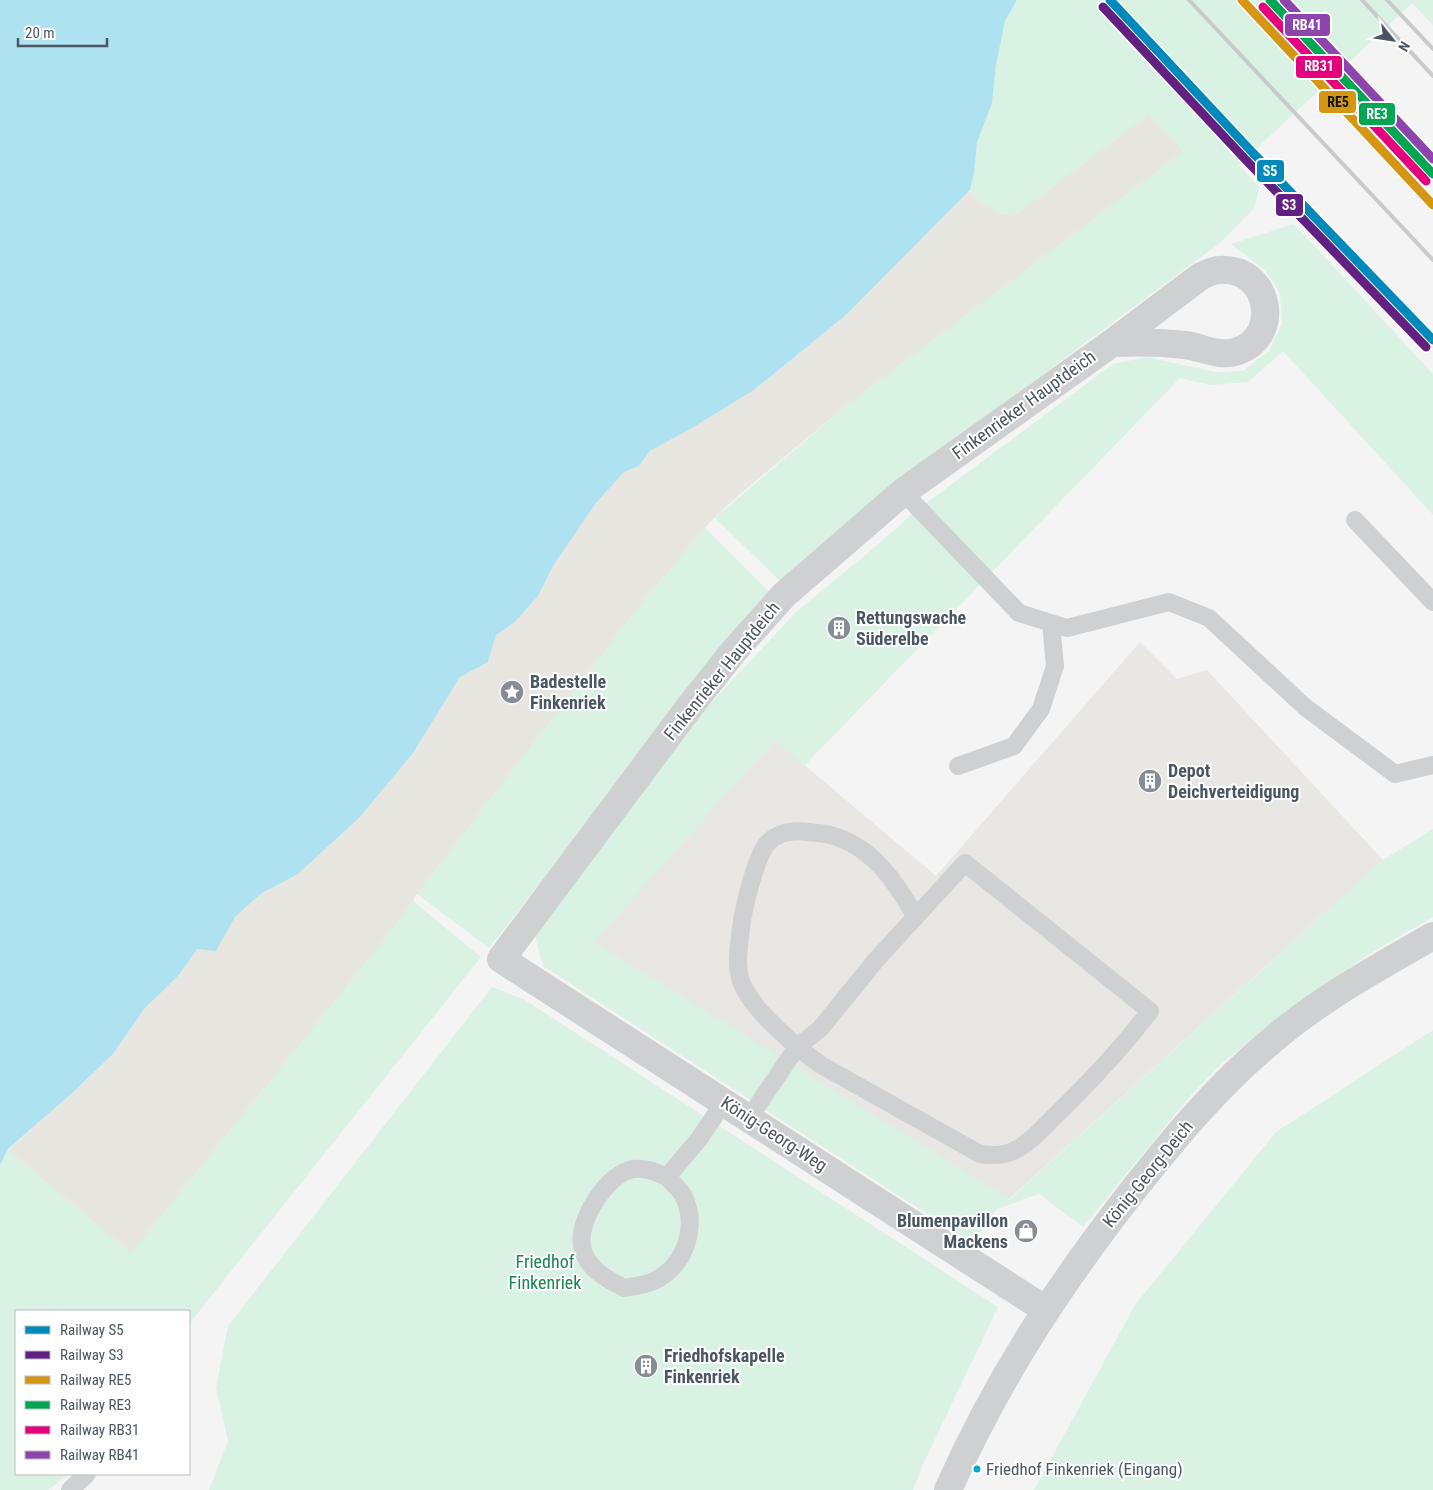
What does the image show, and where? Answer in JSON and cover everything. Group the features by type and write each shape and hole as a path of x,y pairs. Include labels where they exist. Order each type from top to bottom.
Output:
{"street":[{"name":"Finkenrieker Hauptdeich","path":"501,959 690,705 734,651 784,596 903,492 1112,343 1201,276 1218,270 1234,270 1251,279 1263,294 1266,317 1256,340 1237,352 1217,353 1187,345 1148,342 1112,343"},
{"name":"König-Georg-Deich","path":"948,1490 961,1461 1016,1357 1046,1310 1088,1248 1159,1157 1200,1110 1235,1073 1270,1041 1318,1006 1380,966 1433,936"},
{"name":"König-Georg-Weg","path":"501,959 1046,1310"}],"lane":[{"path":"903,492 1019,613 1066,628 1168,602 1209,618 1305,707 1395,774 1433,765"},
{"path":"1355,520 1433,602"},
{"path":"958,766 1014,746 1041,709 1055,666 1051,623"},
{"path":"749,1118 797,1047 820,1029 876,960 965,863 1150,1011 1124,1045 1035,1136 1015,1150 995,1156 980,1154 821,1065 797,1047 764,1015 743,987 737,966 742,917 758,863 766,844 782,833 795,830 830,835 858,846 882,867 902,891 915,916"},
{"path":"667,1177 698,1139 724,1102"},
{"path":"632,1169 649,1169 667,1177 682,1193 688,1209 690,1226 687,1244 674,1266 656,1280 624,1288 597,1272 588,1262 582,1247 581,1233 587,1215 600,1193 615,1178 632,1169"},
{"path":"70,1490 86,1475"}],"shaded area":[{"path":"1140,642 1177,679 1207,670 1383,860 1009,1199 593,942 775,740 936,876"}],"green space":[{"path":"1017,0 1433,0 1433,25 1412,3 1239,165 1259,187 1255,207 1220,243 938,452 783,584 715,518 848,404 1184,151 1149,114 1018,213 998,214 982,203 970,190 974,173 977,142 992,103 996,65 1005,21"},
{"path":"1294,224 1433,374 1433,515 1283,351 1248,382 1211,385 1180,378 804,766 775,740 594,942 1010,1199 1383,860 1433,829 1433,917 1374,951 1310,994 1223,1062 1190,1096 1083,1227 1039,1194 997,1209 972,1243 543,966 535,936 699,716 796,612 917,510 1113,364 1147,357 1215,372 1243,371 1269,351 1282,323 1280,293 1265,270 1231,244"},
{"path":"705,528 772,595 489,948 417,894 641,604"},
{"path":"412,900 481,957 190,1323 190,1310 15,1310 15,1475 68,1475 48,1490 0,1490 0,1165 8,1150 131,1253 393,929"},
{"name":"Friedhof Finkenriek","path":"492,987 525,1000 998,1307 924,1462 913,1490 209,1490 228,1441 216,1388 228,1326"},
{"path":"1433,1030 1433,1490 1034,1490 1135,1305 1276,1132"}],"sand":[{"name":"Badestelle Finkenriek","path":"1149,114 1184,151 848,404 739,495 710,522 641,604 417,894 393,929 131,1253 8,1150 113,1054 144,1009 179,975 197,949 216,950 235,917 262,893 298,874 360,817 413,753 460,676 488,662 496,635 515,622 538,596 553,566 596,503 624,472 639,466 650,451 754,390 846,315 970,190 982,203 998,214 1018,213"}],"water":[{"path":"0,0 1017,0 1005,21 996,65 992,103 977,142 974,173 970,190 846,315 754,390 650,451 639,466 624,472 596,503 553,566 538,596 515,622 496,635 488,662 460,677 413,753 360,817 298,874 262,893 235,917 216,951 197,949 179,975 144,1009 113,1054 70,1095 8,1149 0,1165"}],"railway":[{"path":"1189,0 1433,260"},
{"path":"1362,0 1433,76"},
{"path":"1387,0 1433,49"}],"rail line":[{"name":"S5","path":"1110,0 1252,152 1433,340"},
{"name":"RE5","path":"1242,0 1433,205"},
{"name":"RE3","path":"1270,0 1433,174"},
{"name":"RB41","path":"1284,0 1433,159"},
{"name":"S3","path":"1103,7 1245,159 1426,347"},
{"name":"RB31","path":"1263,7 1426,181"}],"place":[{"name":"Rettungswache Süderelbe","path":"839,628"},
{"name":"Badestelle Finkenriek","path":"512,692"},
{"name":"Depot Deichverteidigung","path":"1150,781"},
{"name":"Blumenpavillon Mackens","path":"1026,1231"},
{"name":"Friedhofskapelle Finkenriek","path":"646,1366"},
{"name":"Friedhof Finkenriek (Eingang)","path":"977,1469"}]}
